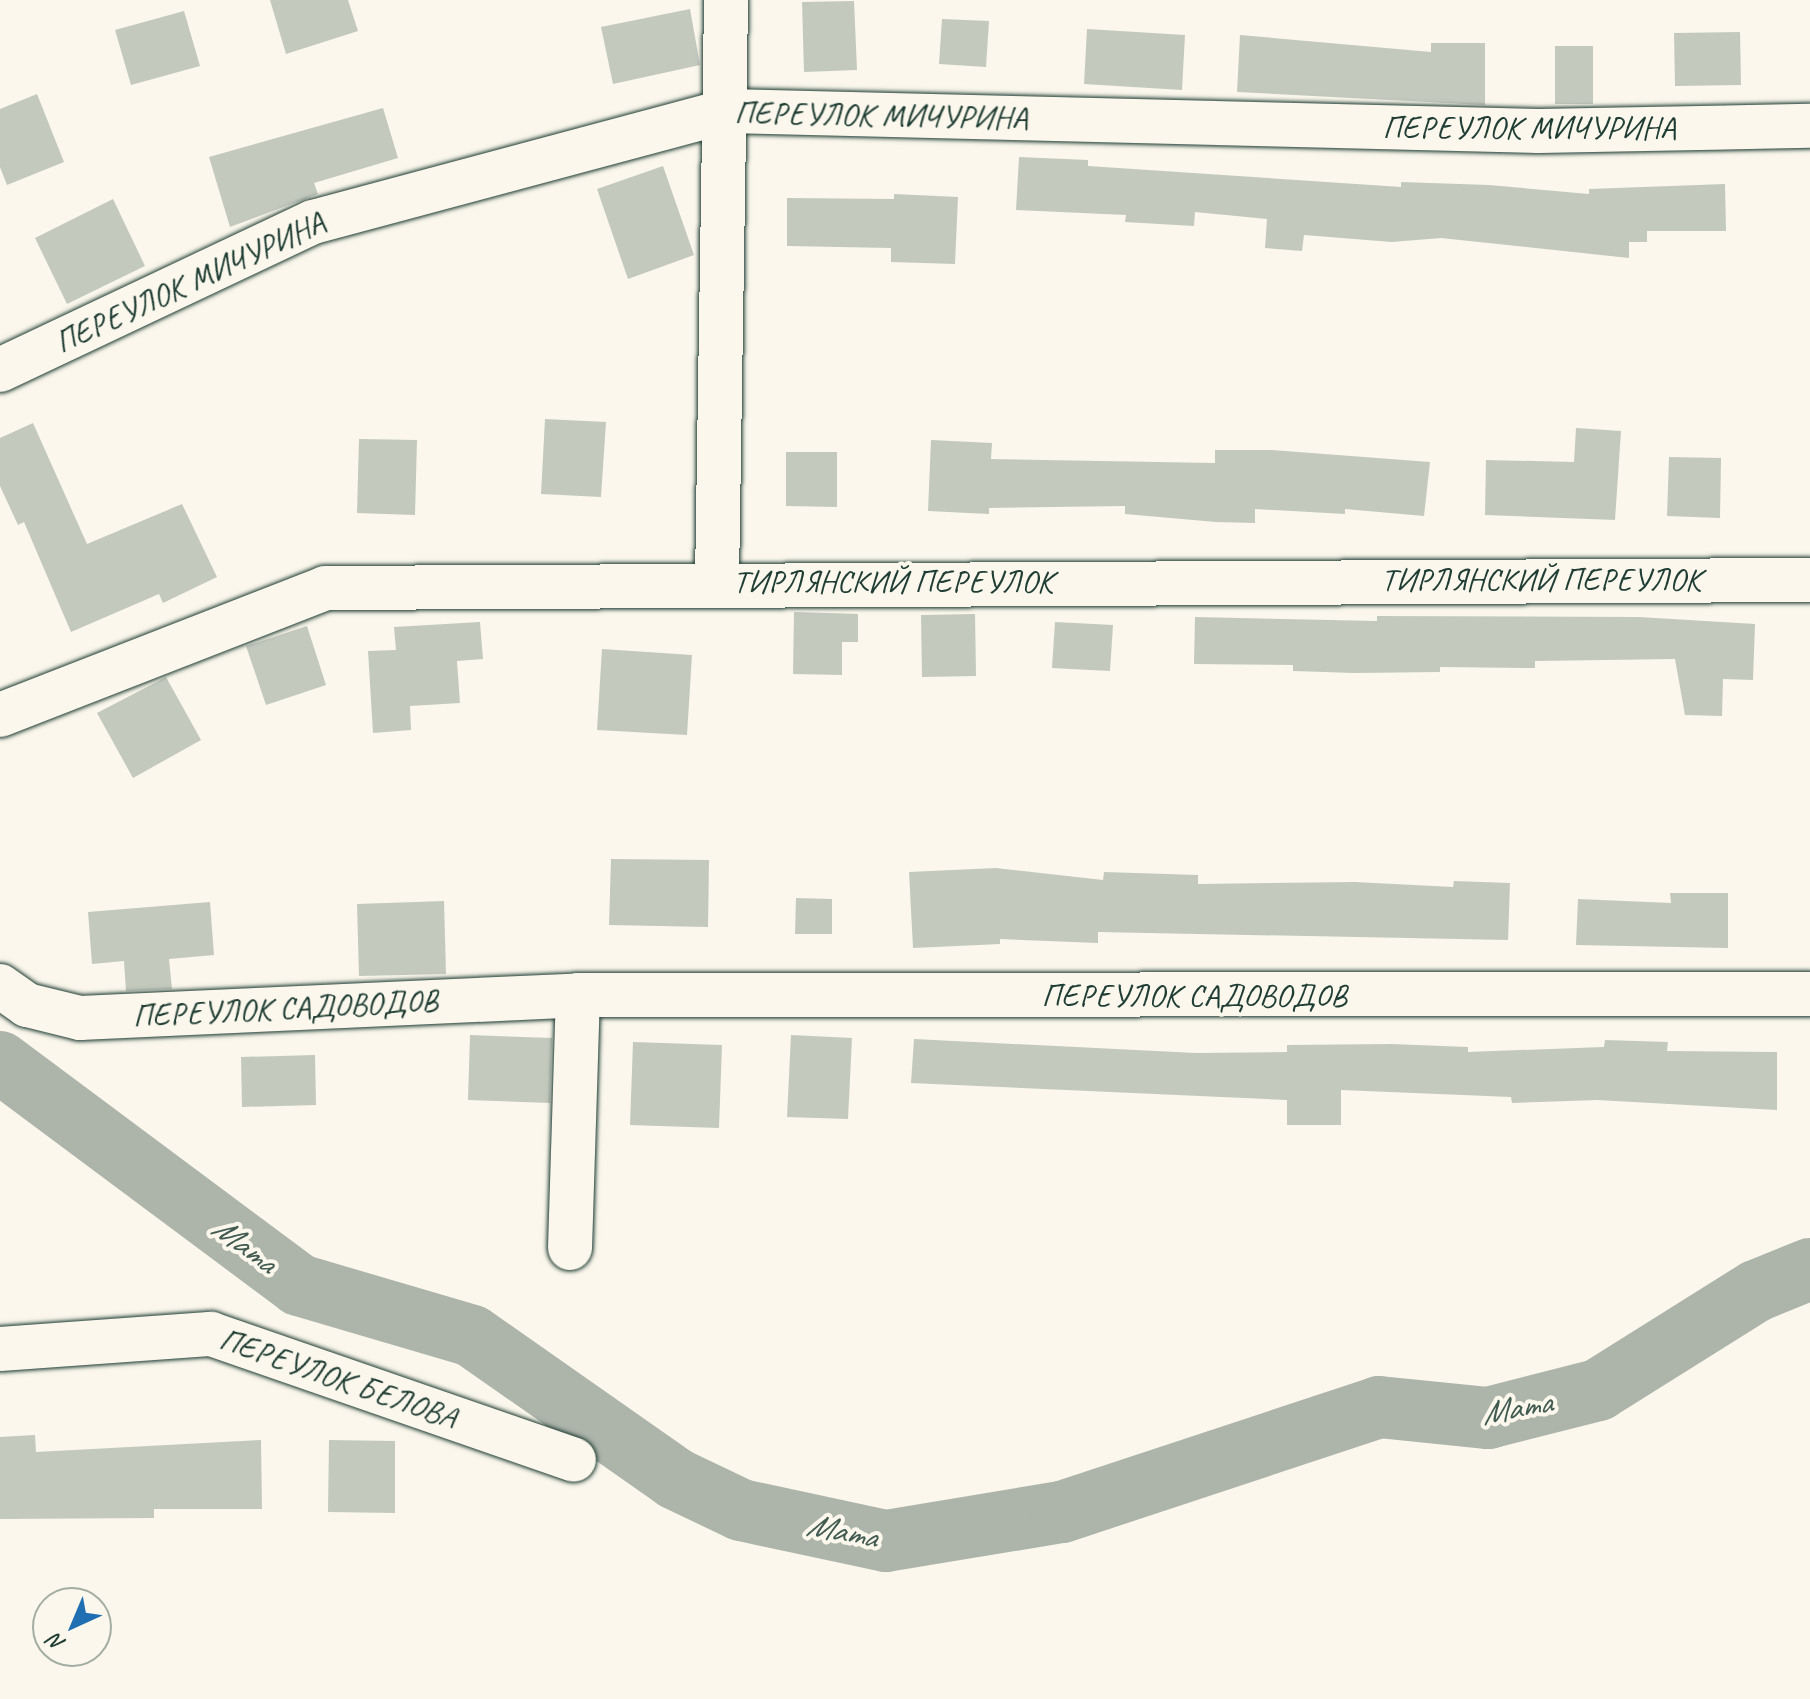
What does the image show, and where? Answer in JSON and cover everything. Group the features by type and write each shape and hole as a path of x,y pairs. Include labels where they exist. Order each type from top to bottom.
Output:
{"street":[{"path":"717,582 728,111 726,0"},
{"name":"ПЕРЕУЛОК МИЧУРИНА","path":"0,370 313,222 728,111 1539,131 1810,126"},
{"name":"ТИРЛЯНСКИЙ ПЕРЕУЛОК","path":"0,715 325,588 717,582 1810,580"},
{"name":"ПЕРЕУЛОК САДОВОДОВ","path":"0,986 27,1005 80,1018 578,995 1810,994"},
{"path":"570,1248 578,995"},
{"name":"ПЕРЕУЛОК БЕЛОВА","path":"0,1349 211,1334 574,1460"}],"building":[{"path":"270,0 348,0 358,31 286,54"},
{"path":"854,1 857,70 804,72 802,2"},
{"path":"690,9 700,65 613,84 601,27"},
{"path":"184,11 200,66 131,85 115,30"},
{"path":"942,19 989,21 986,67 939,64"},
{"path":"1087,29 1185,35 1182,90 1084,84"},
{"path":"1740,32 1741,85 1675,86 1674,33"},
{"path":"1240,35 1431,52 1431,43 1485,43 1485,105 1237,92"},
{"path":"1555,46 1593,46 1593,104 1555,104"},
{"path":"37,94 64,162 7,185 0,167 0,109"},
{"path":"383,108 398,158 314,183 318,194 230,227 209,157"},
{"path":"1019,157 1088,160 1088,166 1401,187 1401,182 1489,185 1589,194 1589,189 1725,184 1726,231 1647,231 1647,242 1629,242 1629,258 1441,238 1392,242 1304,235 1302,251 1265,248 1267,219 1195,212 1194,226 1125,222 1126,215 1016,210"},
{"path":"663,166 694,255 628,279 597,189"},
{"path":"894,194 958,197 955,264 891,262 891,248 787,246 787,198 894,199"},
{"path":"113,199 145,266 67,304 35,238"},
{"path":"545,419 606,422 601,497 541,494"},
{"path":"33,423 87,544 182,504 217,577 163,603 159,594 71,632 24,522 18,525 0,486 0,438"},
{"path":"1576,428 1621,431 1615,520 1485,515 1486,460 1574,462"},
{"path":"359,439 417,440 415,515 357,513"},
{"path":"931,440 992,443 991,459 1215,463 1215,450 1272,450 1430,462 1424,516 1345,509 1345,514 1255,509 1255,523 1216,522 1125,514 1125,506 989,508 989,514 928,511"},
{"path":"786,452 837,452 837,507 786,506"},
{"path":"1669,457 1721,458 1720,518 1667,516"},
{"path":"794,612 858,614 858,642 842,642 842,675 793,674"},
{"path":"975,614 976,676 922,677 921,615"},
{"path":"1377,616 1639,617 1755,624 1753,680 1723,679 1722,716 1685,715 1675,659 1535,661 1535,668 1440,667 1440,672 1354,673 1293,671 1293,665 1194,664 1195,617 1377,621"},
{"path":"480,622 483,659 457,661 460,703 410,706 411,730 373,733 368,651 396,650 394,627"},
{"path":"1055,622 1113,625 1110,671 1052,668"},
{"path":"307,626 326,685 266,705 246,646"},
{"path":"602,649 692,655 687,735 597,730"},
{"path":"166,677 201,740 133,778 97,713"},
{"path":"611,859 709,860 708,927 609,925"},
{"path":"996,868 1103,880 1104,872 1198,875 1198,884 1355,882 1453,887 1454,881 1510,883 1508,940 1098,932 1098,943 1000,939 1000,944 913,948 909,872"},
{"path":"1670,893 1728,893 1728,948 1576,945 1578,899 1671,903"},
{"path":"796,898 832,899 832,934 795,934"},
{"path":"444,901 446,974 359,976 357,904"},
{"path":"210,902 214,955 169,959 172,989 126,991 124,961 92,964 88,912"},
{"path":"470,1035 552,1038 550,1103 468,1100"},
{"path":"791,1035 852,1038 848,1119 787,1117"},
{"path":"914,1039 1196,1053 1287,1052 1287,1045 1391,1044 1468,1047 1468,1052 1604,1047 1605,1040 1668,1042 1667,1051 1777,1052 1777,1110 1597,1100 1512,1103 1511,1097 1341,1090 1341,1125 1287,1125 1287,1100 911,1083"},
{"path":"633,1042 722,1045 719,1128 630,1125"},
{"path":"315,1055 316,1105 242,1107 241,1057"},
{"path":"35,1435 36,1452 261,1440 262,1509 154,1509 154,1518 0,1519 0,1437"},
{"path":"329,1440 395,1441 395,1513 328,1512"}],"waterway":[{"name":"Мата","path":"0,1062 299,1285 472,1336 676,1479 741,1510 886,1541 1062,1512 1379,1407 1488,1418 1598,1390 1756,1291 1810,1269"}]}
